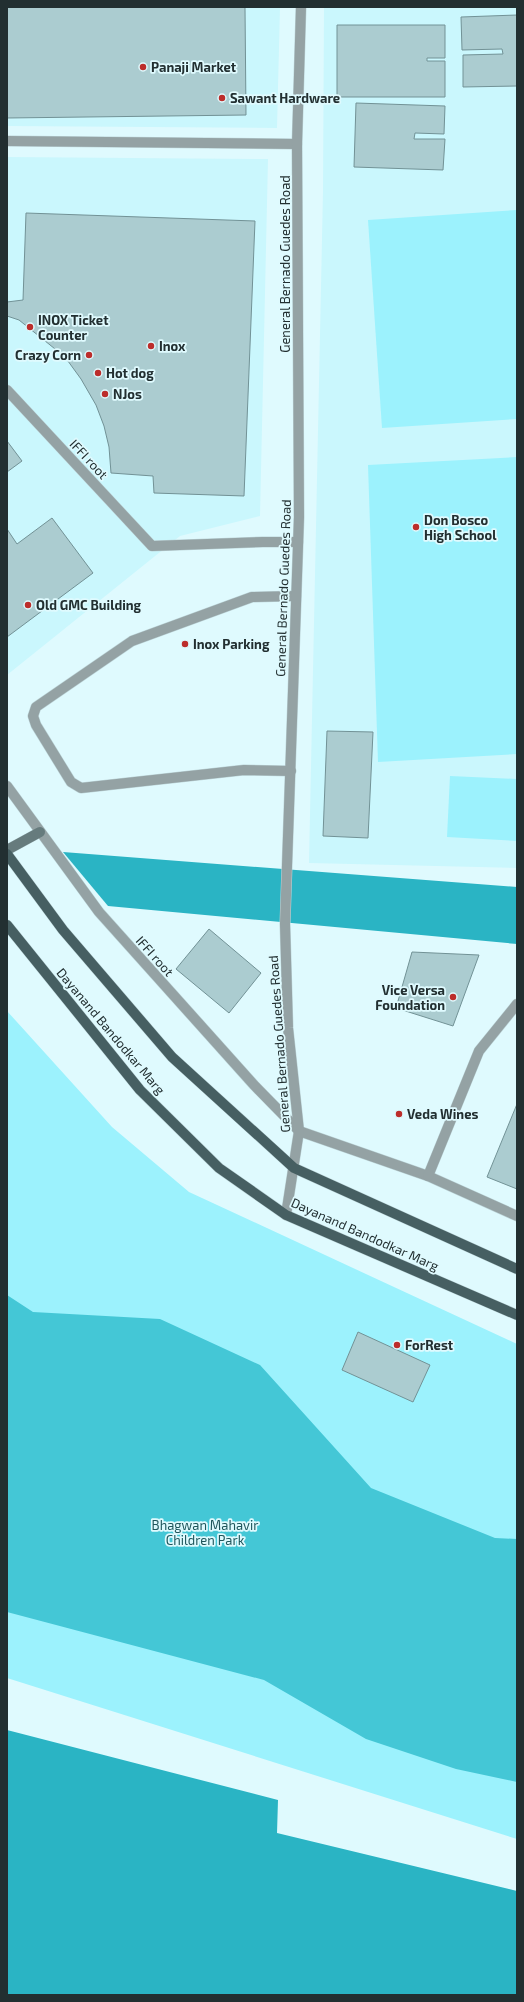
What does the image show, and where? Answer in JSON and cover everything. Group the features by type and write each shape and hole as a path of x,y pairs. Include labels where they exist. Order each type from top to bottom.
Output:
{"main road":[{"path":"7,850 40,832"},
{"path":"7,854 63,930 172,1057 294,1168 517,1270"},
{"name":"Dayanand Bandodkar Marg","path":"7,925 140,1090 219,1168 286,1215 517,1315"}],"street":[{"name":"General Bernado Guedes Road","path":"286,1215 299,1131 288,1028 285,924 298,542 297,144 301,7"},
{"path":"7,141 297,144"},
{"name":"IFFI root","path":"7,390 152,546 213,543 298,542"},
{"path":"291,771 244,770 81,788 71,782 32,716 36,707 132,640 252,597 296,596"},
{"name":"IFFI root","path":"7,786 99,912 254,1085 299,1131"},
{"path":"428,1176 479,1051 517,1004"},
{"path":"299,1131 428,1176 517,1216"}],"shaded area":[{"name":"Panaji Market","path":"7,7 280,7 277,128 7,126"},
{"name":"Don Bosco High School","path":"324,7 517,7 517,868 309,863 323,191"},
{"path":"7,157 268,159 260,516 180,536 7,675"},
{"path":"63,852 517,887 517,944 108,906"},
{"path":"7,1730 278,1800 277,1833 517,1891 517,1995 7,1995"}],"green space":[{"path":"517,210 517,419 382,428 368,220"},
{"path":"517,457 517,754 378,762 368,465"},
{"path":"450,776 517,779 517,841 447,837"},
{"name":"Bhagwan Mahavir Children Park","path":"7,1011 112,1127 189,1192 517,1344 517,1839 7,1678"},
{"path":"7,1295 33,1312 160,1319 260,1365 371,1488 495,1538 517,1539 517,1782 456,1769 366,1739 264,1680 7,1612"}],"building":[{"name":"Panaji Market","path":"7,7 245,7 246,115 7,118"},
{"path":"517,15 517,86 463,87 463,55 503,54 502,49 462,50 461,17"},
{"path":"337,25 445,25 445,58 427,58 427,61 445,61 445,97 337,97"},
{"path":"356,103 445,106 444,134 415,133 414,139 445,139 443,170 354,167"},
{"name":"Inox","path":"26,213 255,221 244,496 154,493 153,476 111,473 109,447 104,426 96,405 81,379 65,357 19,320 7,316 7,302 23,300"},
{"path":"7,441 22,461 7,472"},
{"name":"Old GMC Building","path":"52,518 93,573 7,637 7,529 17,544"},
{"path":"327,731 373,732 368,838 323,836"},
{"path":"209,929 261,973 229,1013 176,969"},
{"path":"412,952 479,955 453,1026 396,1008"},
{"path":"517,1104 517,1189 487,1177"},
{"path":"358,1332 430,1365 413,1402 342,1370"}],"place":[{"name":"Panaji Market","path":"143,67"},
{"name":"Sawant Hardware","path":"222,98"},
{"name":"INOX Ticket Counter","path":"30,327"},
{"name":"Inox","path":"151,346"},
{"name":"Crazy Corn","path":"89,355"},
{"name":"Hot dog","path":"98,373"},
{"name":"NJos","path":"105,394"},
{"name":"Don Bosco High School","path":"416,527"},
{"name":"Old GMC Building","path":"28,605"},
{"name":"Inox Parking","path":"185,644"},
{"name":"Vice Versa Foundation","path":"453,997"},
{"name":"Veda Wines","path":"399,1114"},
{"name":"ForRest","path":"397,1345"}]}
